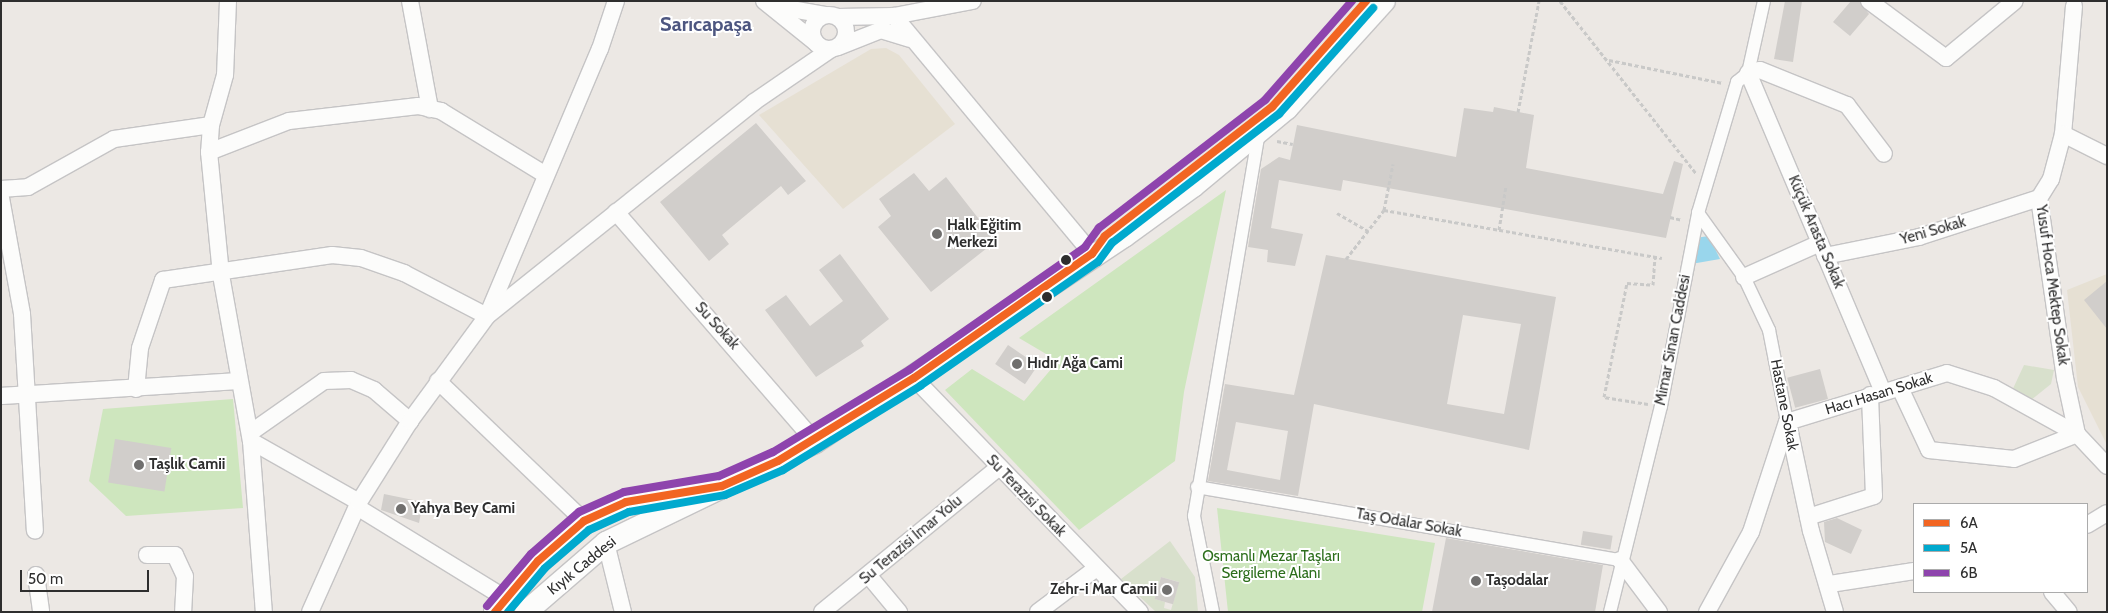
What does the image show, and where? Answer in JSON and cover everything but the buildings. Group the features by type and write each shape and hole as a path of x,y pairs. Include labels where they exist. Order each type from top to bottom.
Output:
{"main road":[{"name":"Kıyık Caddesi","path":"1092,254 1105,236 1272,107 1366,1"},
{"name":"Kıyık Caddesi","path":"526,612 606,542 815,442 914,378 1092,254 1186,192 1260,133 1304,92 1384,1"},
{"name":"Kıyık Caddesi","path":"500,605 584,521 626,502 722,486"}],"street":[{"path":"228,1 225,75 211,125 209,152 222,275 250,437 264,612"},
{"path":"410,1 430,109"},
{"path":"487,316 600,49 616,1"},
{"path":"769,3 832,16 894,16 973,1"},
{"path":"1764,1 1748,73 1760,70 1847,105 1884,154"},
{"path":"1868,1 1946,58 2015,1"},
{"path":"769,3 827,47"},
{"name":"Yusuf Hoca Mektep Sokak","path":"2075,3 2064,134 2051,179 2039,198 2065,378 2078,434 2107,466"},
{"path":"827,47 813,26 832,16"},
{"path":"310,612 358,504 410,421 487,316 754,102 827,47 844,41 847,30 832,16"},
{"path":"894,16 1092,254"},
{"path":"827,47 881,30 899,32 915,41"},
{"name":"Mimar Sinan Caddesi","path":"1610,612 1620,560 1661,406 1698,213 1736,86 1748,73"},
{"name":"Küçük Arasta Sokak","path":"1748,73 1823,250 1877,393"},
{"path":"209,152 289,121 418,106 430,109 546,174"},
{"path":"1,190 28,187 114,139 211,125"},
{"path":"1212,612 1194,516 1197,487 1260,133"},
{"path":"2064,134 2107,156"},
{"path":"1,198 22,314 35,531"},
{"name":"Yeni Sokak","path":"1744,277 1823,250 1919,237 2039,198"},
{"name":"Su Sokak","path":"616,212 815,442"},
{"name":"Hastane Sokak","path":"1698,213 1744,277 1769,330 1808,517 1830,584 1835,612"},
{"path":"136,389 140,348 163,280 222,275 332,255 361,258 404,273 487,316"},
{"name":"Hacı Hasan Sokak","path":"1787,422 1947,373 1994,388 2078,434"},
{"name":"Su Terazisi Sokak","path":"914,378 1095,569 1140,612"},
{"path":"250,437 324,381 351,380 374,390 410,421"},
{"path":"1,396 26,396 240,381"},
{"path":"438,381 584,521"},
{"path":"1900,388 1929,450 2014,459 2078,434"},
{"path":"1808,517 1874,496 1877,393"},
{"path":"1707,612 1751,532 1787,422"},
{"path":"250,437 358,504 500,605"},
{"name":"Su Terazisi İmar Yolu","path":"822,612 869,576 998,468"},
{"name":"Taş Odalar Sokak","path":"1197,487 1620,560"},
{"path":"2088,524 2107,512"},
{"path":"606,542 623,612"},
{"path":"147,555 175,555 185,576 183,612"},
{"path":"1620,560 1659,612"},
{"path":"1038,612 1095,569"},
{"path":"1830,584 1913,571"},
{"path":"36,575 41,612"},
{"path":"869,576 899,612"},
{"path":"2053,593 2069,612"}],"path":[{"path":"1518,112 1539,1"},
{"path":"1560,1 1609,60 1706,185"},
{"path":"1609,60 1736,86"},
{"path":"1346,259 1384,210 1393,164"},
{"path":"1499,230 1506,186"},
{"path":"1384,210 1662,258"},
{"path":"1337,213 1368,231"},
{"path":"1655,256 1652,285 1627,283 1604,397 1661,406"}],"shaded area":[{"path":"886,48 899,55 955,124 843,209 759,115 871,49"},
{"path":"2107,274 2107,445 2078,387 2067,290"}],"green space":[{"path":"1226,190 1184,392 1175,461 1079,530 945,390 972,369 1024,401 1058,361 1019,338"},
{"path":"2024,365 2054,370 2051,384 2031,400 2010,395"},
{"path":"233,399 243,508 126,516 89,481 103,409"},
{"name":"Osmanlı Mezar Taşları Sergileme Alanı","path":"1217,508 1435,543 1422,612 1228,612"},
{"path":"1170,541 1195,577 1198,612 1156,612 1121,579","holes":["1161,577 1179,582 1171,610 1164,608 1165,602 1155,599"]}],"water":[{"path":"1709,236 1720,259 1691,264 1695,238"}],"transit line":[{"name":"6B","path":"487,606 531,554 579,512 624,492 719,476 773,452 909,370 1085,247 1099,228 1265,100 1352,1"},
{"name":"6A","path":"495,612 538,561 584,521 626,502 722,486 778,461 914,378 1092,254 1105,236 1272,107 1366,1"},
{"name":"5A","path":"508,612 545,568 589,530 629,512 725,495 783,470 920,386 1098,262 1112,243 1279,114 1373,8"}],"place":[{"name":"Halk Eğitim Merkezi","path":"937,234"},
{"name":"Hıdır Ağa Cami","path":"1017,364"},
{"name":"Taşlık Camii","path":"139,465"},
{"name":"Yahya Bey Cami","path":"401,509"},
{"name":"Taşodalar","path":"1476,581"},
{"name":"Zehr-i Mar Camii","path":"1167,590"}],"district":[{"name":"Sarıcapaşa","path":"706,24"}]}
